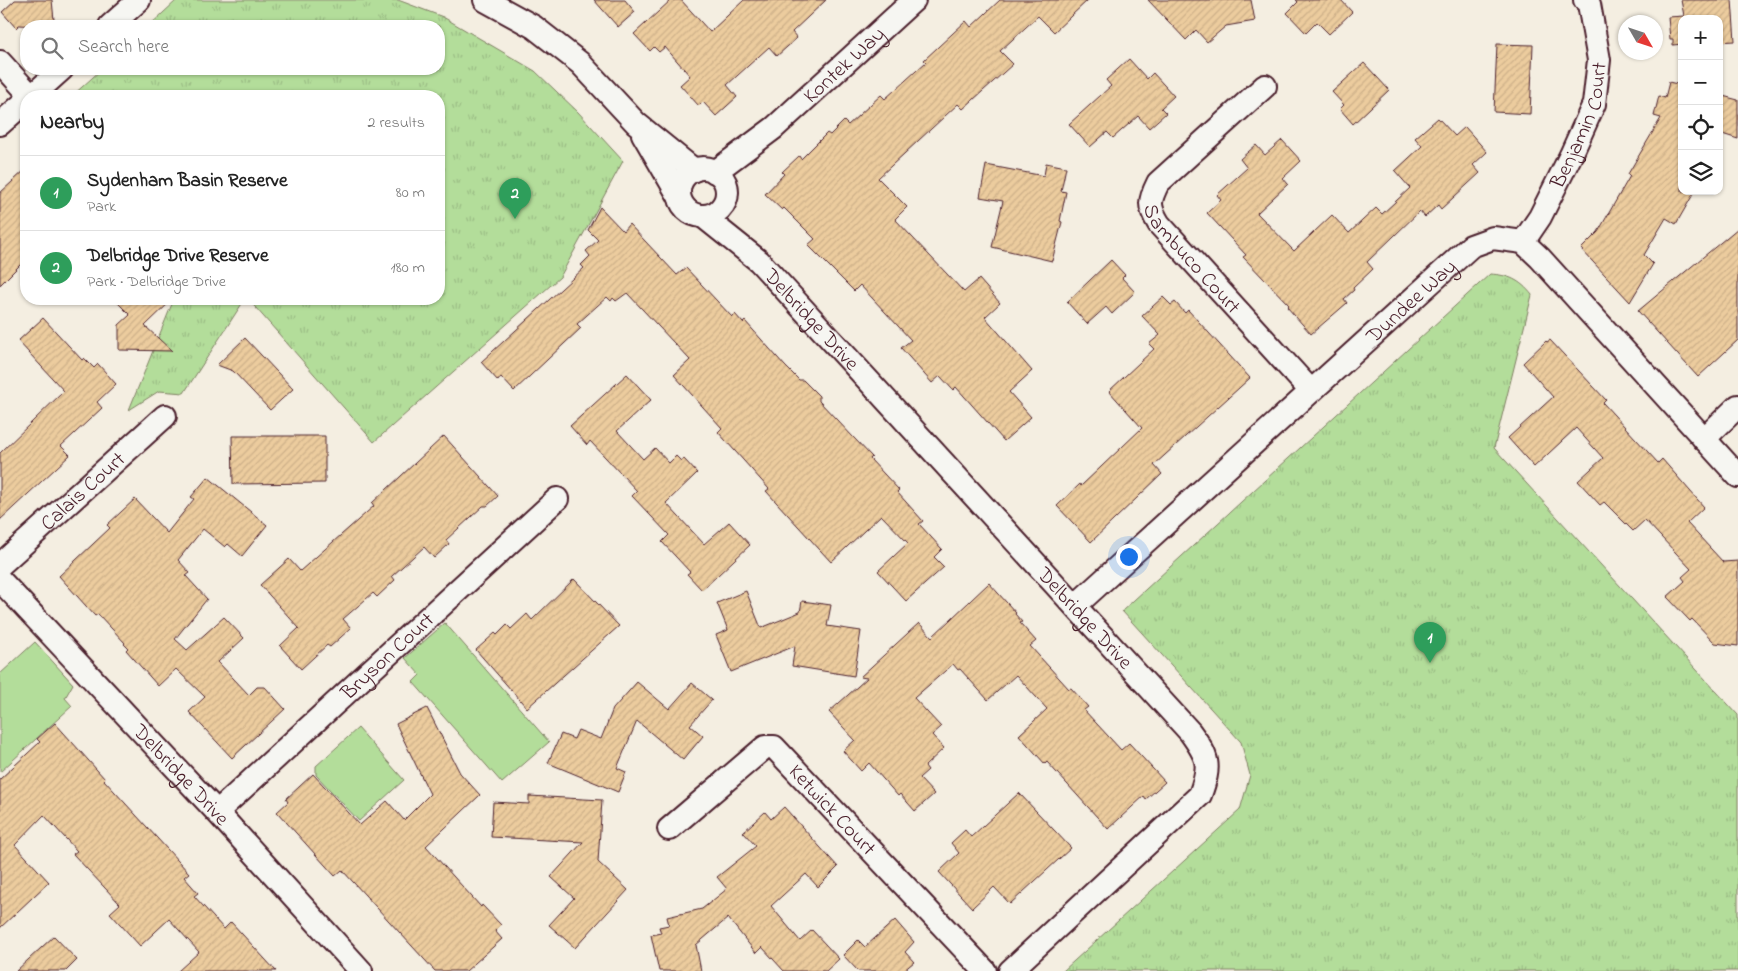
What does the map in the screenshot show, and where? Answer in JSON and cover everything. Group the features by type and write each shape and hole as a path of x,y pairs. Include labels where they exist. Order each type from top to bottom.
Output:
{"street":[{"path":"117,20 139,0"},
{"name":"Delbridge Drive","path":"485,0 534,27 580,63 636,122 713,190 759,261 1190,732 1202,748 1208,763 1207,777 1200,795 1010,971"},
{"name":"Kontek Way","path":"679,196 679,188 687,174 713,190 774,128 914,0"},
{"name":"Benjamin Court","path":"1522,242 1540,217 1594,104 1599,60 1589,4 1586,0"},
{"path":"0,62 26,90"},
{"path":"39,90 55,75"},
{"name":"Sambuco Court","path":"1265,86 1158,183 1151,196 1150,210 1159,224 1311,391"},
{"path":"0,124 20,106"},
{"name":"Delbridge Drive","path":"636,122 679,196 681,203 690,213 713,190"},
{"name":"Dundee Way","path":"1074,606 1471,246 1493,238 1522,242"},
{"path":"1522,242 1540,258 1738,476"},
{"path":"1704,438 1738,406"},
{"name":"Calais Court","path":"0,565 165,416"},
{"name":"Bryson Court","path":"217,812 557,499"},
{"name":"Delbridge Drive","path":"0,580 217,812 361,971"},
{"name":"Ketwick Court","path":"668,829 765,747 774,748 985,971"}],"green space":[{"path":"177,0 398,0 443,17 535,71 578,112 623,161 560,277 374,442 253,305 445,305 445,90 79,90 95,75 445,75 445,20 155,20"},
{"path":"1490,274 1514,279 1532,295 1494,448 1738,715 1738,971 1063,971 1240,810 1250,775 1241,742 1122,611"},
{"path":"172,305 241,305 184,393 159,391 129,410"},
{"path":"445,623 549,742 502,783 413,682 420,675 405,658"},
{"path":"35,642 73,684 65,698 72,706 0,772 0,674"},
{"path":"358,728 404,780 359,821 316,775 316,766"}],"building":[{"path":"15,0 52,0 54,20 20,20 20,25 16,28 2,12"},
{"path":"594,0 625,0 635,12 618,27"},
{"path":"671,0 681,0 710,32 744,0 826,0 792,32 797,38 777,56 769,47 727,85 737,97 716,116 703,102 699,106 680,85 690,76 665,47 659,52 654,47 650,51 634,34"},
{"path":"1000,0 1088,0 1054,32 1038,16 1000,51 1013,64 963,109 958,104 878,178 907,207 895,219 964,292 979,279 1000,303 985,317 1032,371 1009,392 1031,417 1004,441 956,387 953,390 940,376 932,383 901,348 911,340 860,285 854,291 808,245 815,239 784,208 782,210 765,194 784,174 782,172 799,156 801,159 827,133 830,135 844,121 848,125 881,95 885,99 926,62 924,60 966,21 971,27"},
{"path":"1148,0 1251,0 1255,21 1226,26 1207,42 1196,30 1186,40"},
{"path":"1296,0 1341,0 1352,12 1329,34 1317,22 1306,33 1287,13 1298,2"},
{"path":"1681,0 1732,0 1735,41 1723,42 1723,15 1684,15"},
{"path":"1678,16 1678,44 1673,45 1673,39 1670,39 1668,17"},
{"path":"1497,44 1533,45 1530,114 1494,112"},
{"path":"1129,59 1147,79 1153,73 1174,96 1161,108 1166,113 1149,128 1138,116 1113,138 1107,132 1090,147 1069,124 1111,86 1106,80"},
{"path":"1364,63 1389,90 1353,124 1340,109 1344,105 1332,92"},
{"path":"1669,82 1678,84 1678,195 1693,195 1676,224 1666,218 1644,255 1653,264 1630,302 1581,249 1598,232 1630,176 1628,174 1661,118 1654,116 1659,96 1665,98"},
{"path":"1723,96 1738,100 1738,139 1723,134"},
{"path":"1438,118 1455,136 1465,127 1487,152 1473,165 1480,173 1441,209 1438,205 1425,217 1420,211 1367,262 1373,269 1344,299 1347,303 1311,334 1287,307 1289,305 1243,257 1246,255 1207,213 1221,200 1217,195 1247,168 1240,159 1256,145 1265,155 1282,140 1301,161 1283,178 1288,184 1257,213 1294,251 1332,215 1349,233 1376,208 1382,214 1410,188 1395,171 1422,146 1415,138"},
{"path":"1046,163 1066,167 1061,191 1066,192 1060,221 1062,222 1052,261 992,247 1003,201 980,197 986,165 1044,176"},
{"path":"20,175 20,265 0,285 0,193"},
{"path":"600,207 623,231 629,224 677,275 686,268 732,317 735,314 743,323 745,321 785,366 819,396 819,401 872,457 870,459 899,490 897,492 923,521 919,524 942,549 934,557 944,567 906,601 878,571 908,543 881,515 831,562 766,491 769,489 718,432 722,428 674,375 690,360 627,293 616,301 613,298 611,301 607,297 577,324 581,328 514,391 501,377 498,381 481,362 584,268 581,265 590,256 586,251 598,240 588,230"},
{"path":"1738,228 1738,340 1698,377 1638,311"},
{"path":"1111,260 1125,275 1122,278 1135,292 1112,314 1106,307 1087,324 1067,302"},
{"path":"1163,297 1171,305 1175,302 1185,313 1188,310 1250,378 1154,465 1162,474 1091,542 1057,506 1142,428 1109,391 1154,349 1149,344 1160,335 1142,316"},
{"path":"120,305 167,305 145,326 172,351 119,350 119,325 130,315"},
{"path":"43,318 82,360 84,358 94,368 98,364 116,384 97,402 102,408 61,446 70,455 0,520 0,453 64,391 18,341"},
{"path":"245,338 293,389 270,410 233,371 217,365"},
{"path":"1550,340 1606,400 1603,403 1658,463 1662,459 1704,507 1687,523 1723,562 1738,561 1738,646 1715,643 1667,597 1685,581 1682,577 1691,569 1645,520 1633,531 1604,502 1600,505 1578,481 1603,458 1576,428 1534,467 1508,438 1553,397 1523,363 1546,341"},
{"path":"627,374 651,400 617,431 643,459 655,448 669,463 676,456 681,461 684,459 697,473 666,503 704,544 729,522 750,545 702,590 687,574 690,572 662,542 669,535 632,496 637,491 590,441 587,445 570,426"},
{"path":"232,436 325,436 325,483 233,484"},
{"path":"444,436 498,496 487,506 483,506 446,540 449,544 434,558 424,547 392,576 395,580 377,597 373,593 343,619 351,628 330,647 327,645 301,669 280,646 299,628 260,585 289,559 300,571 374,506 372,503"},
{"path":"208,477 267,525 242,556 228,544 225,547 203,529 178,560 190,573 186,576 207,599 175,639 187,650 224,617 244,638 218,662 249,695 257,687 265,687 285,709 232,758 189,712 205,697 176,669 158,686 126,650 128,648 125,643 98,614 95,616 59,576 110,528 107,525 135,499 167,533 194,499 191,497"},
{"path":"574,579 619,626 527,708 476,650 495,633 497,635 507,625 511,629 527,614 532,620"},
{"path":"989,583 1016,613 1022,622 1020,623 1036,641 1030,646 1088,707 1084,710 1121,750 1129,743 1165,782 1146,799 1144,796 1108,829 1047,762 1045,764 1019,735 1047,709 1016,675 988,700 960,669 958,670 953,664 914,698 941,727 932,735 944,748 925,766 928,770 919,778 934,794 915,811 900,794 898,796 869,763 861,771 843,751 855,740 829,712 867,678 860,677 919,623 932,637"},
{"path":"746,591 761,628 800,612 802,601 831,605 827,626 861,631 854,676 792,666 795,646 731,672 716,635 728,630 717,603"},
{"path":"637,682 669,709 692,683 712,700 690,725 703,736 683,760 637,721 617,768 626,772 618,792 548,763 561,734 574,739 578,730 601,739 613,709"},
{"path":"427,708 460,773 480,795 426,846 481,907 482,905 501,925 495,931 502,939 466,971 435,971 342,870 335,876 277,812 288,802 286,799 313,774 360,825 387,801 404,820 430,794 396,724"},
{"path":"55,723 189,873 184,877 198,893 194,896 224,929 231,922 276,971 178,971 199,952 169,919 140,946 110,913 120,904 73,854 77,851 44,815 15,845 49,882 0,928 0,779 40,742 37,739"},
{"path":"1019,793 1071,848 1010,904 994,887 972,908 939,872 959,853 951,843 965,830 971,837"},
{"path":"529,796 602,800 598,862 628,890 575,948 549,925 574,898 551,877 583,842 491,837 493,802 529,804"},
{"path":"784,807 838,867 818,887 806,874 771,906 800,941 812,930 839,959 826,971 784,971 762,947 756,953 728,918 696,945 701,971 659,971 651,935 661,933 659,927 669,925 667,917 702,909 727,889 717,877 756,846 743,832 765,812 771,819"},
{"path":"895,920 914,942 905,952 914,962 903,971 858,971 843,955 858,940 865,947"},
{"path":"54,936 77,960 66,971 16,971"}],"place":[{"name":"Delbridge Drive Reserve","path":"515,219"},
{"name":"Sydenham Basin Reserve","path":"1430,663"}]}
